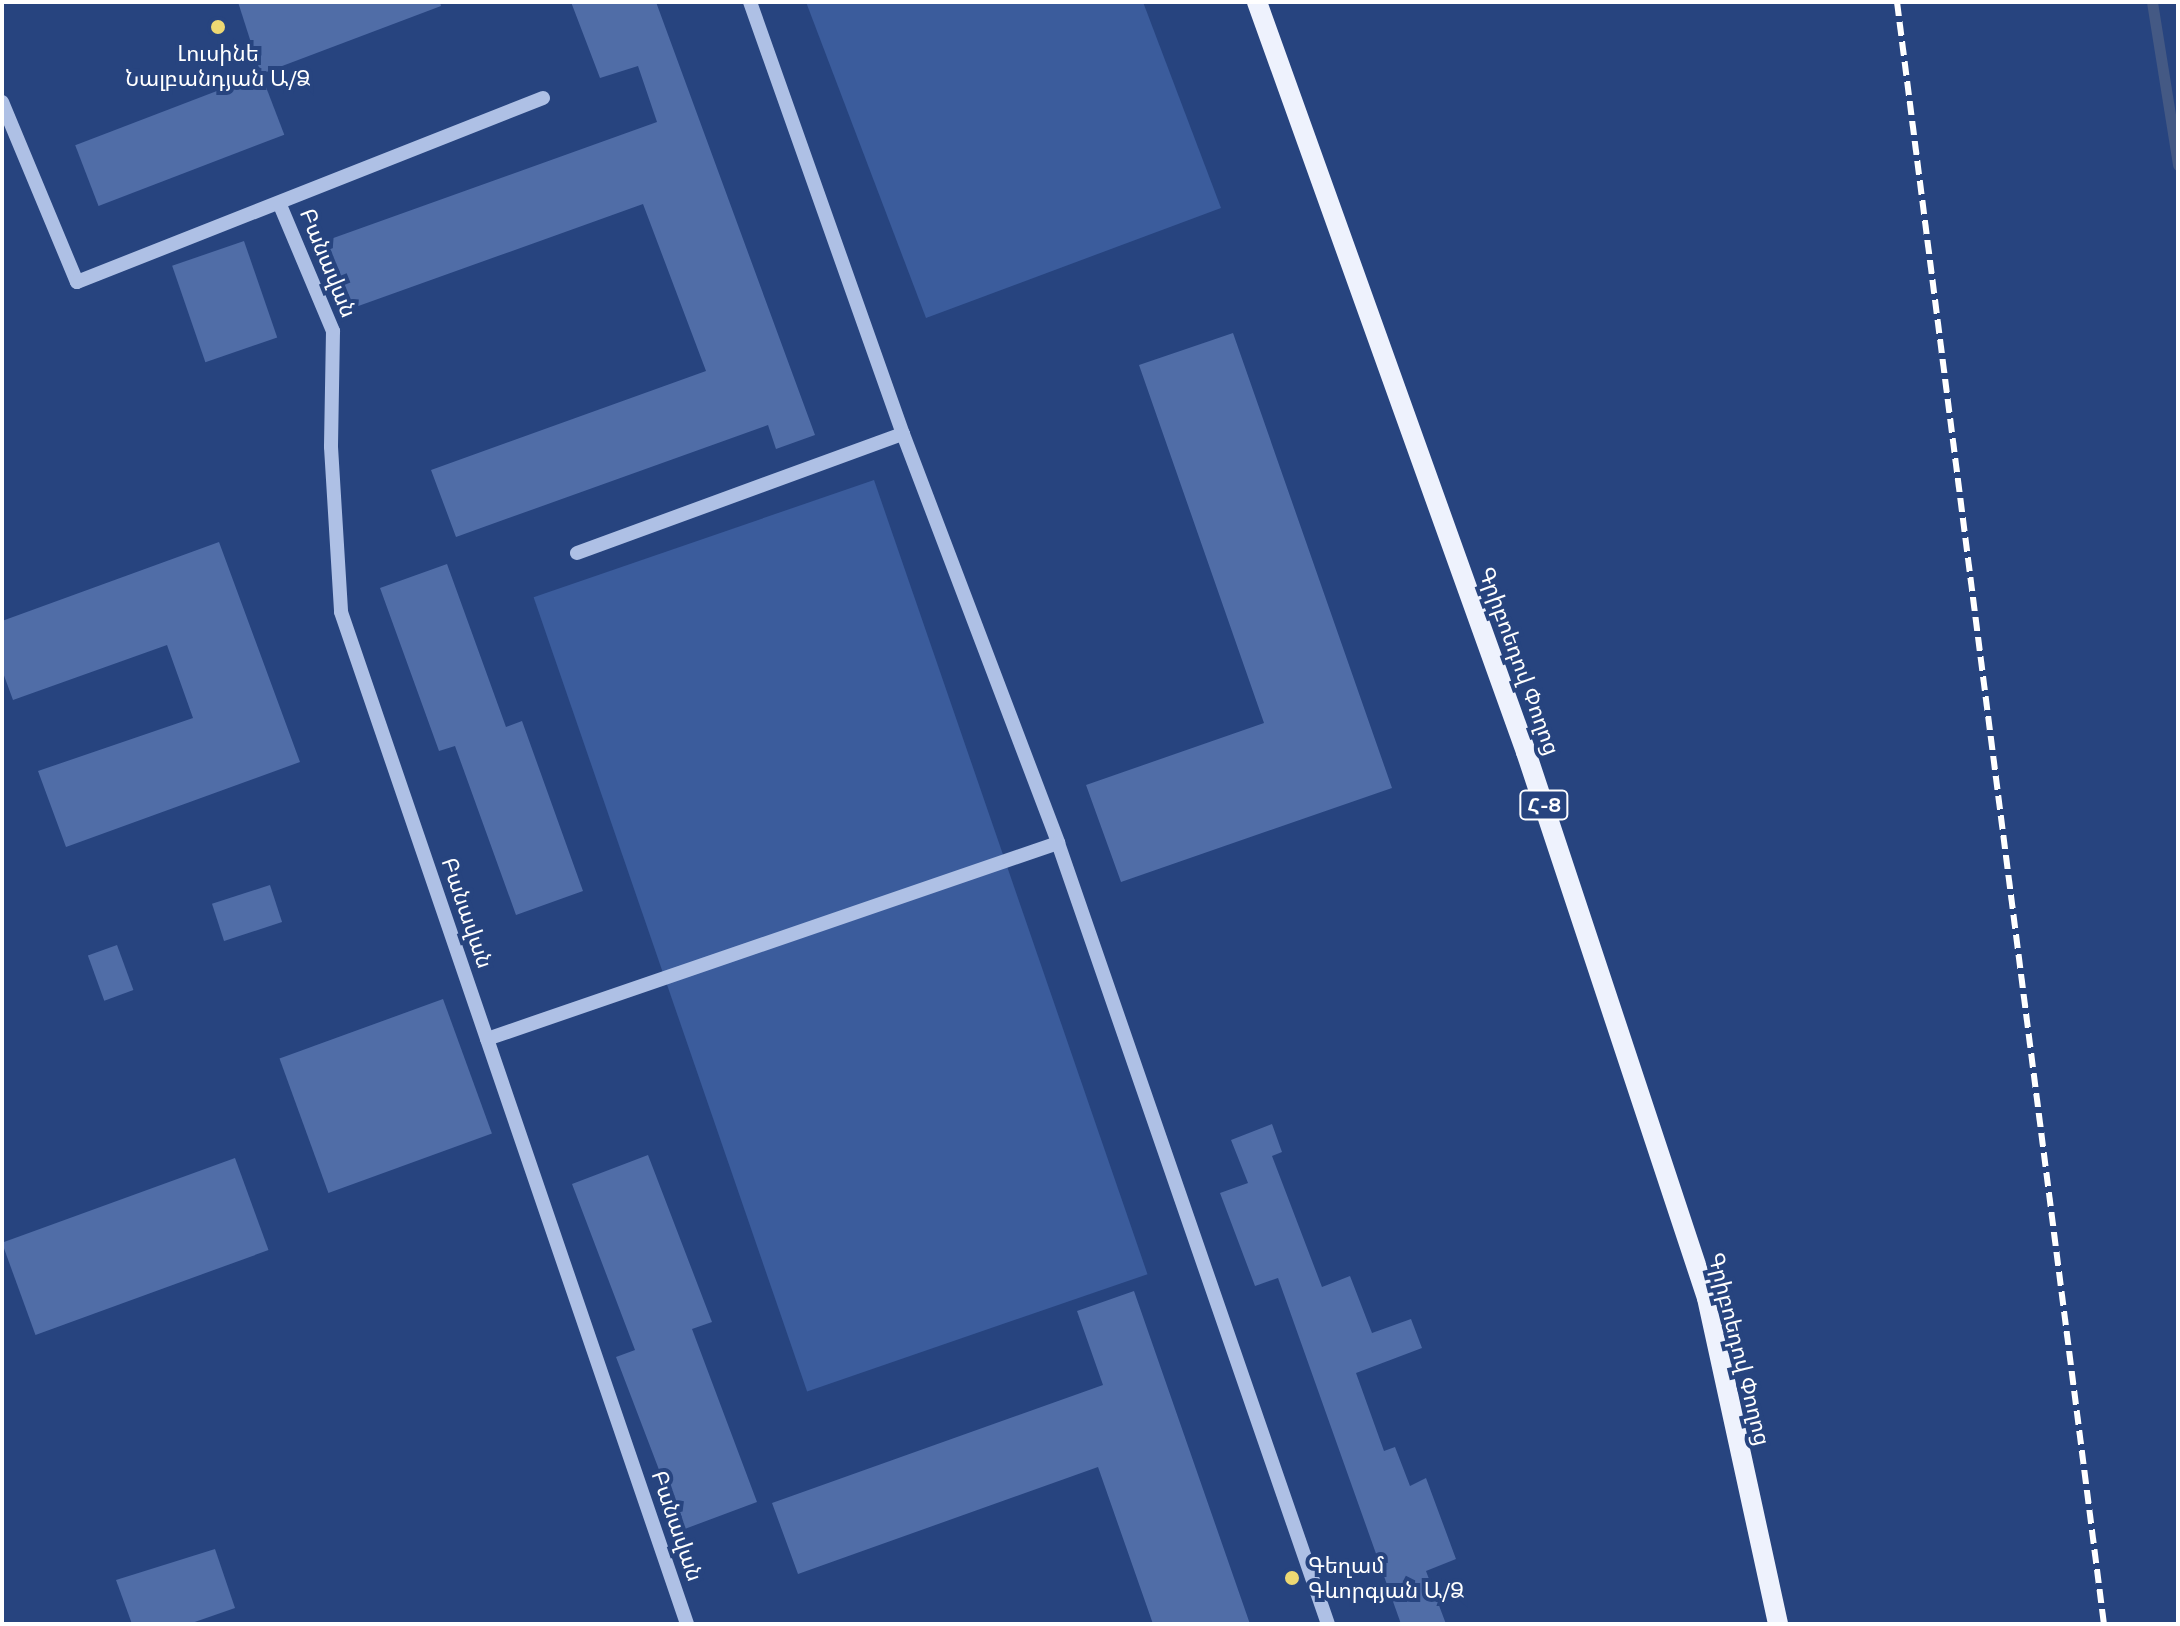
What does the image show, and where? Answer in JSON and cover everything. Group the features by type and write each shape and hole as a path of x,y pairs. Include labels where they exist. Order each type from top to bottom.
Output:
{"main road":[{"name":"Գրիբոեդով Փողոց","path":"1257,2 1526,752 1707,1298 1778,1624"}],"street":[{"path":"750,2 903,434 1058,843 1328,1624"},
{"path":"2,102 77,282 280,205 543,98"},
{"name":"Բանավան","path":"280,205 333,331 331,447 341,612 687,1624"},
{"path":"577,553 903,434"},
{"path":"487,1039 1058,843"}],"shaded area":[{"path":"806,2 1143,2 1221,208 926,318"},
{"path":"874,480 1147,1274 807,1391 534,597"}],"building":[{"path":"238,2 440,2 441,6 261,74"},
{"path":"571,2 656,2 815,435 776,449 768,425 456,537 431,470 706,371 643,204 350,309 325,241 657,122 638,66 600,78"},
{"path":"261,74 284,135 99,206 75,145"},
{"path":"244,241 277,337 205,362 172,266"},
{"path":"1233,333 1392,788 1121,882 1086,785 1264,723 1139,365"},
{"path":"219,542 300,762 66,847 38,771 193,718 167,645 13,700 2,670 2,621"},
{"path":"447,564 506,727 522,721 583,891 516,915 455,746 439,751 380,588"},
{"path":"270,885 282,922 224,941 212,904"},
{"path":"117,945 133,990 104,1001 88,956"},
{"path":"443,999 492,1133 328,1193 279,1059"},
{"path":"1272,1124 1282,1152 1272,1156 1322,1287 1350,1276 1372,1333 1411,1319 1422,1348 1356,1373 1384,1451 1395,1447 1410,1486 1426,1478 1456,1559 1426,1571 1446,1624 1401,1624 1278,1278 1255,1286 1220,1193 1248,1183 1231,1140"},
{"path":"648,1155 712,1322 692,1329 757,1502 682,1530 616,1357 635,1350 572,1184"},
{"path":"235,1158 269,1250 35,1335 2,1243"},
{"path":"1134,1291 1250,1624 1153,1624 1098,1467 798,1574 772,1503 1103,1385 1077,1311"},
{"path":"215,1549 235,1608 189,1624 132,1624 116,1580"}],"waterway":[{"path":"2152,2 2178,165"}],"railway":[{"path":"1897,2 2104,1624"}],"place":[{"name":"Լուսինե Նալբանդյան Ա/Ձ","path":"218,27"},
{"name":"Գեղամ Գևորգյան Ա/Ձ","path":"1292,1578"}]}
